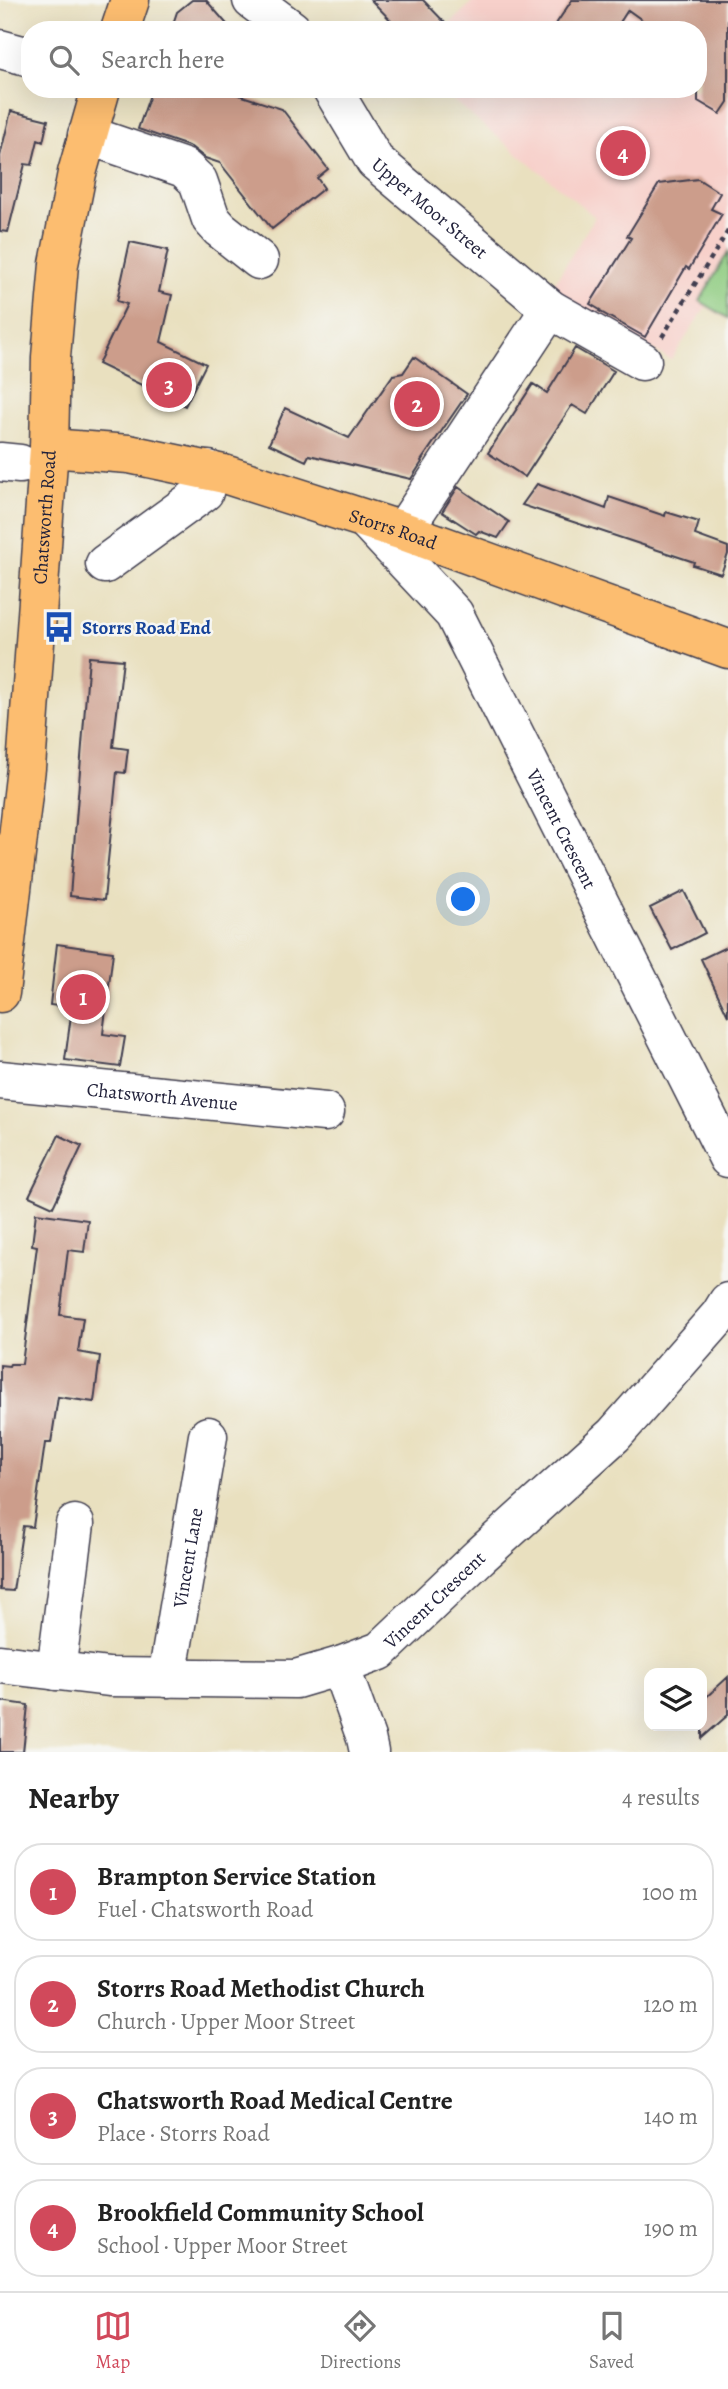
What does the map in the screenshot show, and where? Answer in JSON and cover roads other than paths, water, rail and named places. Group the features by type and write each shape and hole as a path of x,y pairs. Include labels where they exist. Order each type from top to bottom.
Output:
{"main road":[{"path":"123,21 130,0"},
{"name":"Chatsworth Road","path":"0,993 26,768 23,458 50,365 59,264 77,173 98,98"},
{"name":"Storrs Road","path":"23,458 129,454 209,470 402,531 728,649"}],"street":[{"path":"252,0 280,21"},
{"path":"0,49 21,55"},
{"name":"Upper Moor Street","path":"337,98 375,161 550,309 637,357"},
{"path":"88,135 184,167 198,181 211,219 259,260"},
{"path":"402,531 550,309"},
{"path":"105,564 204,492 209,470"},
{"name":"Vincent Crescent","path":"366,520 454,614 728,1158"},
{"name":"Chatsworth Avenue","path":"0,1080 325,1112"},
{"name":"Vincent Crescent","path":"0,1664 109,1677 296,1679 340,1667 380,1651 614,1435 720,1315 728,1302"},
{"name":"Vincent Lane","path":"167,1678 208,1436"},
{"path":"56,1671 75,1524"},
{"path":"340,1667 369,1752"}],"place":[{"name":"Brookfield Community School","path":"623,153"},
{"name":"Chatsworth Road Medical Centre","path":"169,385"},
{"name":"Storrs Road Methodist Church","path":"417,404"},
{"name":"Storrs Road End","path":"59,627"},
{"name":"Brampton Service Station","path":"83,997"}]}
